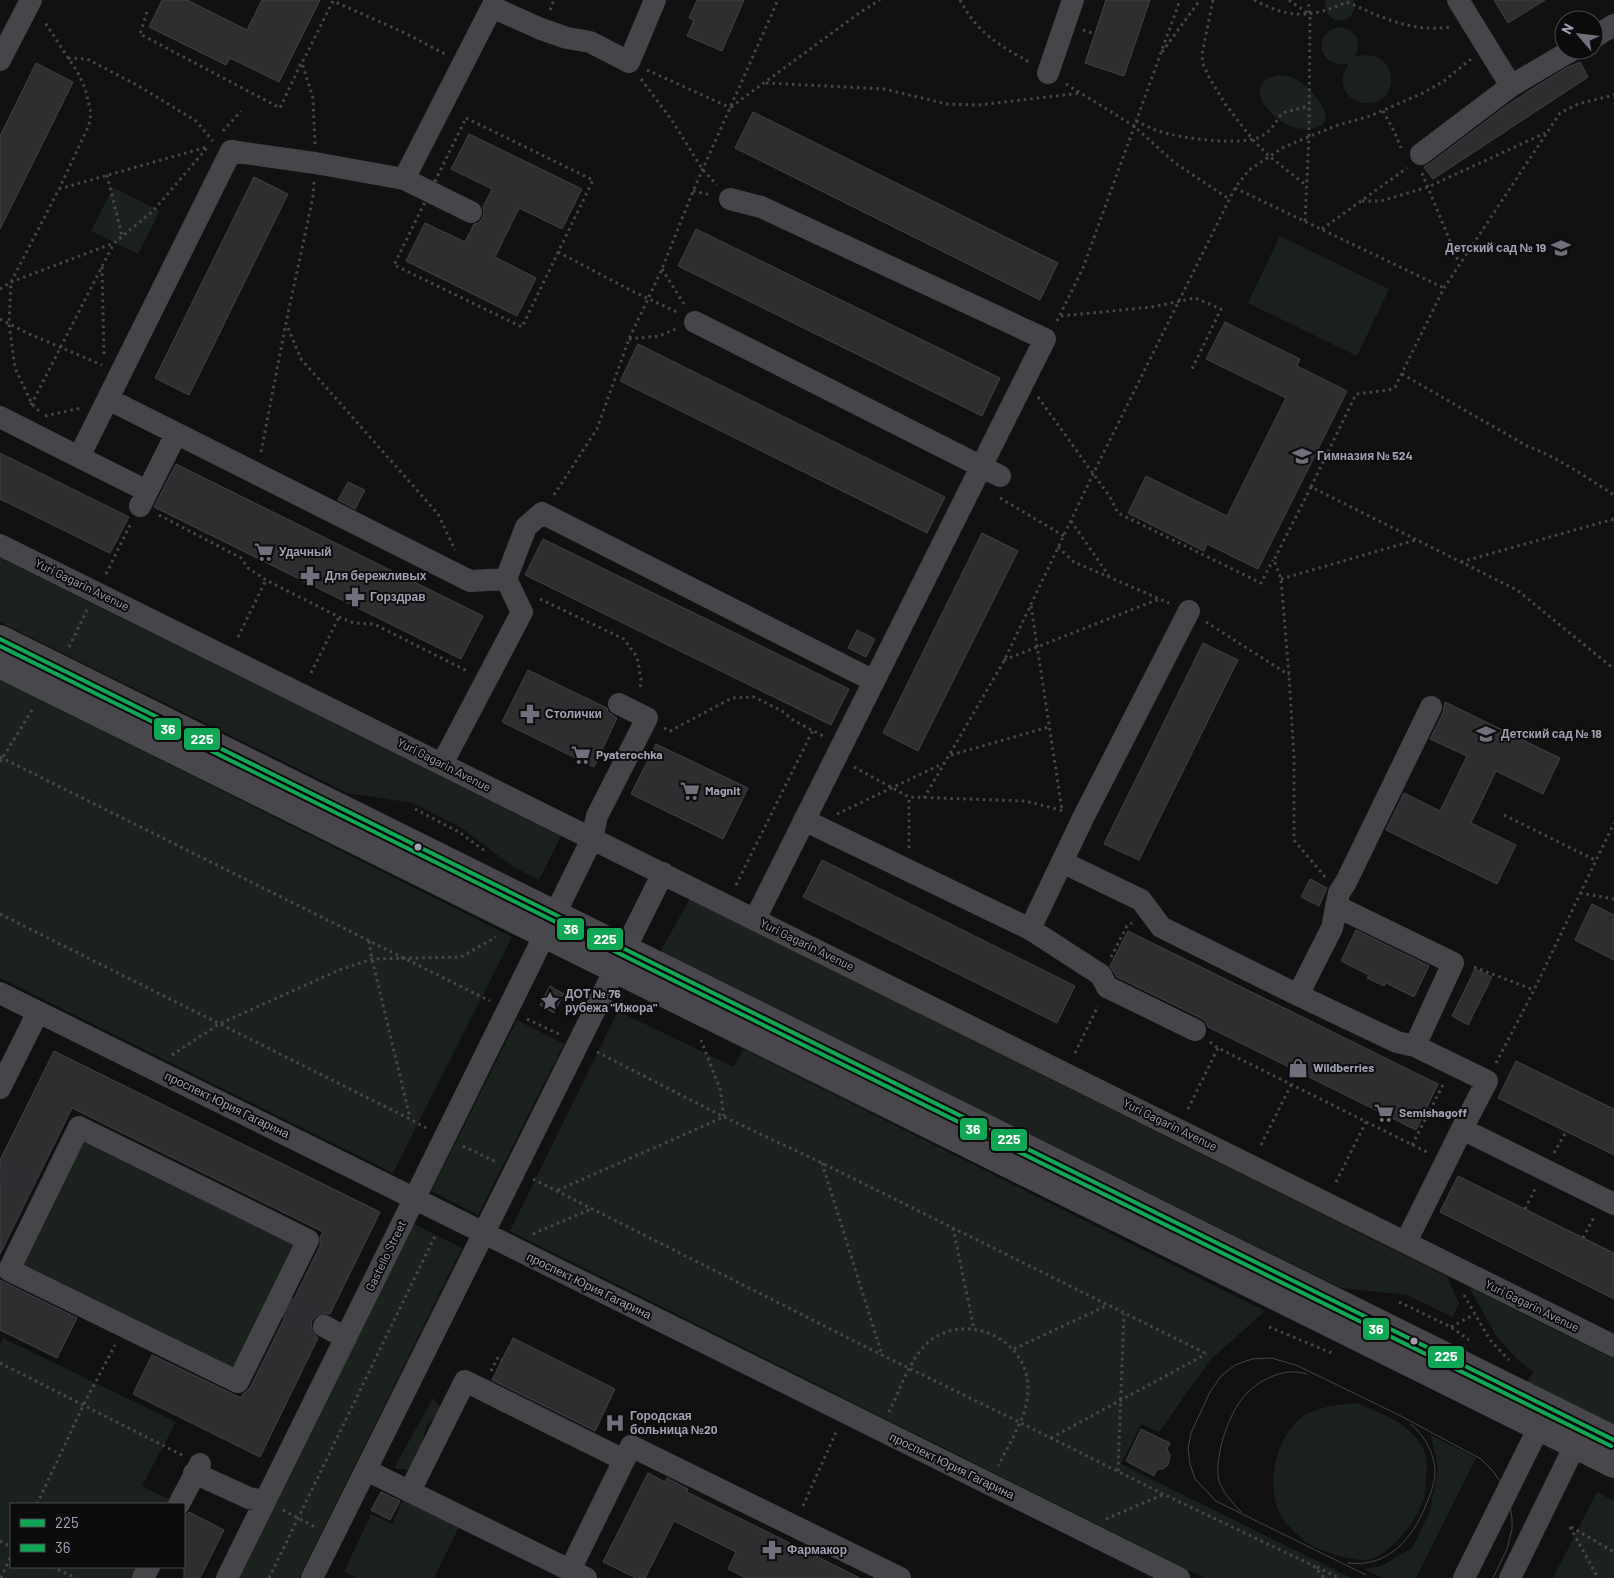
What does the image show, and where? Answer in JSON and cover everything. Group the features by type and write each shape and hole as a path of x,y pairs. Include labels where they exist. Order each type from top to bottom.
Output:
{"main road":[{"path":"0,639 550,924 1580,1435 1614,1464"},
{"path":"0,664 550,924"},
{"path":"1580,1435 1614,1440"}],"street":[{"path":"404,179 463,64 490,4 541,29 567,38 590,42 629,62 655,0"},
{"path":"1048,73 1073,0"},
{"path":"1458,0 1511,86"},
{"path":"0,60 36,9"},
{"path":"1414,160 1511,86 1555,60"},
{"path":"79,457 108,399 222,147 404,179 471,212"},
{"path":"730,199 762,207 1045,339 1026,378 991,471 874,681 839,751 810,822 755,919"},
{"path":"695,322 991,471"},
{"path":"108,399 470,581 506,579"},
{"path":"0,417 79,457 144,498 176,434"},
{"path":"442,764 522,612 506,579 526,527 542,513 874,681"},
{"name":"Yuri Gagarin Avenue","path":"0,545 1614,1346"},
{"path":"1030,929 1084,816 1189,611"},
{"path":"1298,995 1332,928 1337,900 1431,708"},
{"path":"550,924 592,838 597,816 635,712"},
{"path":"810,822 1030,929 1104,981 1195,1030"},
{"path":"1062,862 1140,900 1161,927 1397,1042 1415,1046 1487,1081 1406,1242"},
{"path":"312,1578 663,873"},
{"path":"1337,900 1453,963 1415,1046"},
{"name":"Gastello Street","path":"227,1578 270,1504 346,1338 550,924"},
{"name":"проспект Юрия Гагарина","path":"0,993 1179,1578"},
{"path":"0,1088 38,1012"},
{"path":"79,1127 308,1240 281,1305 238,1382 124,1326 9,1270 39,1191 79,1127"},
{"path":"1462,1129 1614,1204"},
{"path":"324,1326 346,1338"},
{"path":"410,1491 465,1381 624,1460"},
{"path":"1464,1578 1543,1417"},
{"path":"1510,1578 1580,1435"},
{"path":"366,1470 578,1574 631,1446 900,1578"},
{"path":"180,1503 197,1469 249,1498 270,1504"}],"path":[{"path":"146,12 140,34 280,108 333,0 405,33 463,64"},
{"path":"542,513 597,429 629,339 662,269 703,170 778,0"},
{"path":"731,108 862,11 880,0"},
{"path":"1045,339 1060,316 1083,268 1180,0"},
{"path":"1159,57 1200,0"},
{"path":"1212,0 1202,54 1203,64 1210,79 1226,105 1253,140 1269,156 1307,186"},
{"path":"1254,0 1278,10 1310,15 1347,2 1396,23 1413,27 1446,28 1472,23"},
{"path":"1289,0 1310,15"},
{"path":"1305,221 1309,136 1310,15 1308,0"},
{"path":"36,9 85,88 91,113 89,125 59,189 11,282 9,324 14,368 32,404 49,423"},
{"path":"924,798 1004,660 1093,474 1235,188 1249,170 1269,156 1309,136 1383,111 1423,93 1444,81 1486,45"},
{"path":"68,58 87,59 137,85 196,121 222,147"},
{"path":"629,62 731,108"},
{"path":"629,62 670,119 703,170"},
{"path":"256,474 313,197 316,163 313,98 302,63"},
{"path":"766,83 884,89 947,104 978,106 1081,93"},
{"path":"1026,378 1110,497 1118,513 1261,583 1311,487 1356,394 1395,388 1444,288 1560,113 1578,104 1614,95"},
{"path":"1136,121 1158,131 1204,139 1253,140 1269,131 1282,113 1309,106"},
{"path":"1383,111 1414,160 1428,187 1460,263"},
{"path":"222,147 241,112"},
{"path":"466,118 593,180 558,252 522,327 394,265 466,118"},
{"path":"1134,126 1175,163 1230,199"},
{"path":"1362,201 1380,201 1428,187 1547,132"},
{"path":"59,189 208,147 222,147"},
{"path":"0,288 11,282 114,243 153,211 208,147 222,147"},
{"path":"1322,229 1362,201 1414,160"},
{"path":"107,175 122,236"},
{"path":"1235,188 1444,288"},
{"path":"20,427 114,243"},
{"path":"558,252 695,322"},
{"path":"0,319 60,348 105,366 102,267"},
{"path":"662,269 695,322"},
{"path":"1060,316 1152,307 1195,298 1221,309 1191,371"},
{"path":"629,339 659,336 695,322"},
{"path":"286,323 301,359 438,514 470,581"},
{"path":"1402,374 1527,446 1547,453 1614,495"},
{"path":"43,416 108,399"},
{"path":"991,471 996,495 1064,536"},
{"path":"1311,487 1518,590 1614,669"},
{"path":"107,572 144,498 241,558 248,568 266,580 339,617 354,623 374,624 486,680"},
{"path":"1461,562 1614,519"},
{"path":"1071,522 1110,577"},
{"path":"1281,579 1417,540"},
{"path":"1058,547 1074,562 1189,611 1290,675"},
{"path":"1274,560 1281,579 1290,675 1294,757 1294,840 1337,900"},
{"path":"238,637 266,580"},
{"path":"538,598 624,639 637,658 641,679 635,712 670,731 732,698 754,697 782,710 793,720 813,730 839,751 891,787 909,796 1025,801 1084,816"},
{"path":"1004,660 1160,598"},
{"path":"1031,604 1062,810"},
{"path":"65,654 90,605"},
{"path":"311,673 339,617"},
{"path":"37,703 1,759 490,1000"},
{"path":"950,755 1049,726"},
{"path":"736,885 813,730"},
{"path":"810,822 945,762"},
{"path":"908,869 909,796"},
{"path":"415,809 458,832 488,854"},
{"path":"1504,815 1595,860"},
{"path":"1487,1081 1534,990 1613,826"},
{"path":"1580,893 1614,899"},
{"path":"1075,1053 1127,926 1150,912"},
{"path":"0,914 426,1128"},
{"path":"153,1069 219,1024 339,970 372,959 461,957 496,937"},
{"path":"369,940 410,1119"},
{"path":"1453,963 1475,968 1534,990"},
{"path":"524,1017 562,1035"},
{"path":"1195,1030 1218,1048 1446,1161"},
{"path":"701,1040 720,1089 724,1116"},
{"path":"1188,1109 1218,1048"},
{"path":"593,1051 822,1162 1207,1354 1051,1438"},
{"path":"1412,1144 1453,1064"},
{"path":"1261,1145 1291,1085"},
{"path":"557,1191 724,1116"},
{"path":"1336,1182 1366,1122"},
{"path":"460,1145 503,1165"},
{"path":"822,1162 882,1355"},
{"path":"530,1178 1163,1494 1339,1578"},
{"path":"512,1247 526,1237 592,1209"},
{"path":"953,1228 974,1329"},
{"path":"269,1578 436,1234"},
{"path":"1461,1289 1490,1340 1515,1367"},
{"path":"1014,1350 1108,1305"},
{"path":"1118,1471 1124,1314"},
{"path":"1451,1327 1475,1314"},
{"path":"37,1503 83,1406 124,1326"},
{"path":"1269,1327 1338,1356"},
{"path":"880,1430 910,1368 922,1348 940,1335 963,1328 983,1330 1000,1338 1014,1350 1025,1368 1028,1390 1020,1422 990,1484"},
{"path":"0,1363 197,1469"},
{"path":"794,1526 840,1425"},
{"path":"1082,1530 1163,1494"},
{"path":"270,1504 316,1527"},
{"path":"1598,1578 1570,1527 1614,1552"},
{"path":"1,1578 10,1558"},
{"path":"1314,1566 1324,1578"},
{"path":"54,1568 76,1578"}],"shaded area":[{"path":"1325,0 1354,0 1352,15 1341,21 1334,20 1329,16"},
{"path":"1338,27 1354,33 1358,41 1355,57 1370,55 1380,59 1388,66 1391,76 1390,86 1386,95 1378,101 1363,103 1350,97 1344,88 1343,81 1345,70 1349,63 1339,64 1325,57 1322,51 1324,37 1329,31"},
{"path":"1281,75 1299,81 1318,100 1325,115 1324,122 1319,127 1308,129 1295,127 1283,122 1264,105 1260,95 1261,86 1268,79"},
{"path":"113,187 160,211 138,254 91,231"},
{"path":"1280,236 1389,289 1357,356 1248,303"},
{"path":"0,558 561,836 539,880 512,866 460,827 413,803 347,793 0,622"},
{"path":"0,679 512,937 393,1173 0,978"},
{"path":"690,899 1447,1277 1459,1303 1453,1317 1407,1295 1341,1288 660,952"},
{"path":"618,1011 734,1067 743,1049 1265,1311 1211,1359 1159,1432 1141,1424 1121,1464 1351,1578 1204,1578 510,1231"},
{"path":"517,1020 564,1044 478,1215 431,1191"},
{"path":"81,1134 299,1243 233,1374 16,1267"},
{"path":"412,1223 462,1248 299,1578 238,1578"},
{"path":"1469,1287 1614,1359 1614,1426 1527,1383 1533,1372 1518,1360 1497,1337"},
{"path":"3,1338 176,1422 142,1486 172,1501 171,1503 10,1503 10,1568 138,1568 133,1578 0,1578 0,1345"},
{"path":"433,1398 443,1410 426,1426 419,1457 409,1470 394,1468"},
{"path":"1356,1403 1379,1412 1411,1432 1425,1452 1427,1464 1425,1494 1415,1518 1392,1546 1380,1555 1367,1560 1354,1559 1321,1550 1305,1541 1280,1514 1273,1490 1276,1462 1280,1449 1285,1436 1293,1426 1302,1417 1314,1410"},
{"path":"1431,1435 1476,1458 1416,1578 1383,1578 1364,1569 1382,1566 1412,1548 1430,1511 1438,1469"},
{"path":"1597,1492 1614,1501 1614,1578 1553,1578"},
{"path":"404,1498 460,1525 434,1578 356,1578 344,1572 371,1514 392,1524"}],"building":[{"path":"162,0 187,0 247,30 262,0 320,0 279,82 230,58 226,65 149,27"},
{"path":"697,0 744,0 722,51 687,36 694,20 689,18"},
{"path":"1106,0 1150,0 1124,76 1085,63"},
{"path":"1494,0 1545,0 1508,23"},
{"path":"1580,62 1588,77 1433,179 1424,167 1506,106 1568,67"},
{"path":"36,63 73,82 0,229 0,136"},
{"path":"753,112 1058,263 1040,300 735,148"},
{"path":"469,134 582,189 562,229 519,208 495,257 536,278 517,316 406,261 425,223 465,242 474,224 479,223 483,217 483,207 492,189 451,169"},
{"path":"254,177 288,194 189,395 155,378"},
{"path":"696,229 1000,378 982,416 678,266"},
{"path":"1225,322 1300,359 1297,366 1347,391 1258,569 1207,544 1204,551 1128,513 1146,476 1227,516 1286,398 1206,359"},
{"path":"638,344 945,497 927,533 620,381"},
{"path":"0,453 129,517 110,553 0,499"},
{"path":"176,464 483,616 461,659 154,507"},
{"path":"348,482 365,490 355,509 338,500"},
{"path":"982,533 1018,551 918,751 883,733"},
{"path":"543,539 849,689 831,725 525,575"},
{"path":"857,630 875,639 866,657 848,648"},
{"path":"1203,643 1238,660 1139,860 1104,844"},
{"path":"528,670 607,708 608,712 617,718 594,767 502,722"},
{"path":"1445,702 1560,758 1543,794 1496,771 1471,823 1516,845 1497,884 1386,830 1404,793 1440,811 1467,756 1430,739 1443,713"},
{"name":"Magnit","path":"656,744 748,788 723,839 631,794"},
{"path":"822,860 1075,986 1057,1023 803,897"},
{"path":"1310,879 1327,888 1319,906 1301,897"},
{"path":"1592,904 1614,915 1614,960 1575,940"},
{"path":"1356,930 1429,966 1414,997 1386,983 1384,986 1367,978 1369,975 1341,961"},
{"path":"1128,931 1438,1084 1416,1130 1208,1027 1201,1018 1117,977 1110,966"},
{"path":"1475,969 1492,977 1468,1025 1452,1016"},
{"path":"550,986 564,994 554,1013 540,1005"},
{"path":"54,1051 380,1212 330,1314 323,1313 312,1320 313,1332 318,1338 260,1457 133,1394 152,1355 241,1398 250,1388 320,1246 320,1237 323,1232 72,1108 0,1254 0,1160"},
{"path":"1516,1061 1614,1109 1614,1155 1498,1098"},
{"path":"1458,1176 1614,1253 1614,1299 1440,1212"},
{"path":"0,1280 77,1318 57,1358 0,1330"},
{"path":"513,1338 615,1389 595,1431 492,1380"},
{"path":"1141,1429 1170,1443 1167,1449 1170,1455 1168,1465 1163,1469 1157,1469 1154,1476 1126,1461"},
{"path":"648,1473 665,1482 667,1478 688,1489 687,1492 860,1578 746,1578 728,1569 736,1552 674,1521 645,1578 636,1578 603,1562"},
{"path":"381,1492 400,1501 390,1520 371,1510"},
{"path":"189,1512 224,1530 200,1578 184,1578 185,1515"}],"tunnel":[{"path":"0,1171 33,1187"},
{"path":"286,1307 324,1326"}],"tram line":[{"path":"1366,1575 1216,1501 1195,1479 1190,1464 1188,1448 1191,1433 1210,1392 1221,1376 1235,1365 1252,1359 1271,1358 1296,1365 1399,1415 1481,1459 1493,1471 1507,1491 1512,1518 1512,1529 1507,1549 1493,1578"},
{"path":"1241,1512 1226,1494 1219,1481 1218,1460 1229,1421 1241,1399 1261,1382 1283,1373 1299,1372 1307,1374"},
{"path":"1348,1563 1375,1561 1397,1549 1414,1529 1426,1505 1432,1489 1435,1465 1428,1445 1411,1424"}],"transit line":[{"name":"225","path":"0,639 1614,1440"},
{"name":"36","path":"0,646 1611,1446"}],"place":[{"name":"Детский сад № 19","path":"1561,248"},
{"name":"Гимназия № 524","path":"1302,456"},
{"name":"Удачный","path":"264,552"},
{"name":"Для бережливых","path":"310,576"},
{"name":"Горздрав","path":"355,597"},
{"name":"Столички","path":"530,714"},
{"name":"Детский сад № 18","path":"1486,734"},
{"name":"Pyaterochka","path":"581,755"},
{"name":"Magnit","path":"690,791"},
{"name":"ДОТ № 76 рубежа \"Ижора\"","path":"550,1001"},
{"name":"Wildberries","path":"1298,1068"},
{"name":"Semishagoff","path":"1384,1113"},
{"name":"Городская больница №20","path":"615,1423"},
{"name":"Фармакор","path":"772,1550"}]}
